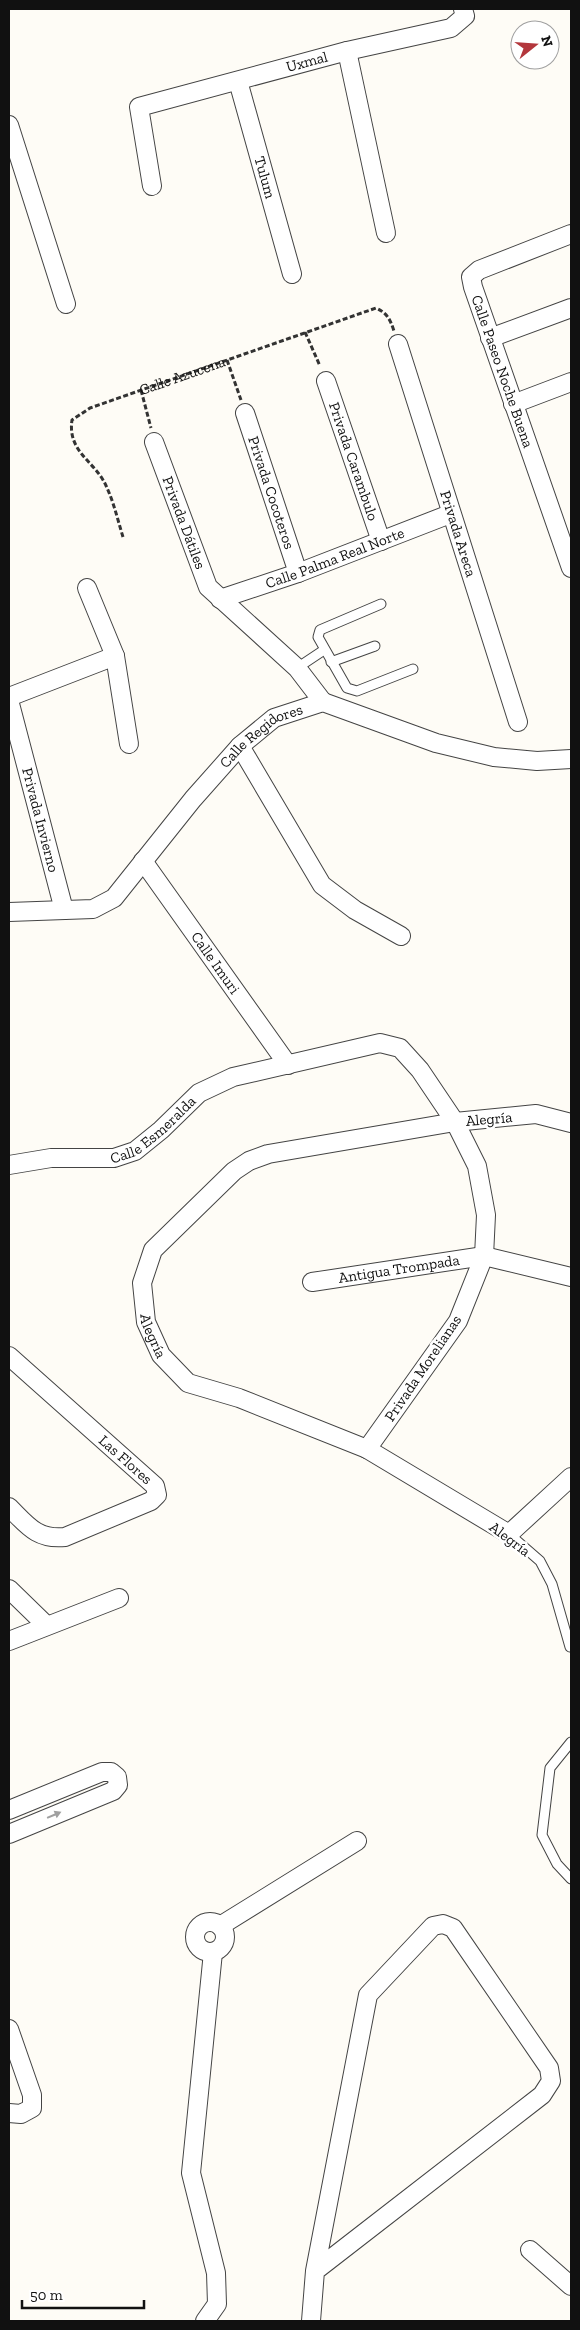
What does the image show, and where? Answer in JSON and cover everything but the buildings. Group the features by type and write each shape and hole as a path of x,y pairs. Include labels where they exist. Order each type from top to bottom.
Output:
{"street":[{"name":"Uxmal","path":"152,186 139,107 347,51 451,28 465,16 462,9"},
{"path":"347,51 386,233"},
{"name":"Tulum","path":"238,81 292,274"},
{"path":"9,125 66,304"},
{"name":"Calle Paseo Noche Buena","path":"571,234 478,270 471,277 490,338 571,566"},
{"path":"490,338 571,308"},
{"name":"Privada Areca","path":"398,344 450,514 518,722"},
{"name":"Privada Carambulo","path":"326,381 382,540"},
{"path":"514,404 570,385"},
{"name":"Privada Cocoteros","path":"245,413 298,573"},
{"name":"Privada Dátiles","path":"154,442 208,587 296,668 323,702"},
{"name":"Calle Palma Real Norte","path":"220,598 298,573 450,514"},
{"path":"87,588 115,656 129,744"},
{"name":"Privada Invierno","path":"64,910 9,699 115,656"},
{"name":"Calle Regidores","path":"9,912 93,909 114,898 193,799 240,746 274,718 323,702 436,743 494,757 536,761 571,759"},
{"path":"240,746 322,885 355,910 401,936"},
{"name":"Calle Imuri","path":"143,861 288,1065"},
{"name":"Calle Esmeralda","path":"9,1165 51,1158 114,1158 135,1152 162,1130 199,1094 232,1077 380,1043 400,1048 420,1070 455,1122"},
{"name":"Alegría","path":"509,1534 367,1450 239,1398 188,1383 161,1355 146,1322 142,1283 153,1250 234,1171 249,1161 268,1154 455,1122 536,1114 571,1123"},
{"name":"Privada Morelianas","path":"367,1450 458,1321 484,1256 486,1215 477,1166 455,1122"},
{"path":"484,1256 571,1277"},
{"name":"Antigua Trompada","path":"312,1282 484,1256"},
{"name":"Las Flores","path":"9,1356 156,1486 157,1495 151,1500 65,1537 53,1538 37,1534 9,1507"},
{"path":"509,1534 571,1476"},
{"path":"9,1589 46,1625"},
{"path":"9,1641 118,1598"},
{"path":"9,1810 102,1772 111,1772 116,1777 118,1785 113,1791 9,1834"},
{"path":"205,2321 216,2304 216,2273 191,2173 213,1952 204,1951 198,1945 195,1937 198,1929 204,1924 212,1922 220,1926 357,1841"},
{"path":"311,2321 315,2271 368,1995 433,1926 443,1924 454,1928 549,2068 551,2081 542,2095 315,2271"},
{"path":"9,2028 32,2095 32,2108 21,2114 9,2113"},
{"path":"530,2250 571,2286"}],"lane":[{"path":"381,604 320,630 318,637 324,650 347,688 357,691 413,669"},
{"path":"331,662 375,646"},
{"path":"296,668 324,650"},
{"name":"Alegría","path":"509,1534 540,1561 552,1584 570,1647"},
{"path":"571,1742 550,1768 542,1835 558,1864 571,1879"}],"path":[{"name":"Calle Azucena","path":"123,537 107,486 77,449 70,431 72,420 90,408 376,308 384,312 390,319 398,344"},
{"path":"305,332 326,381"},
{"path":"226,360 245,413"},
{"path":"141,390 154,442"}]}
